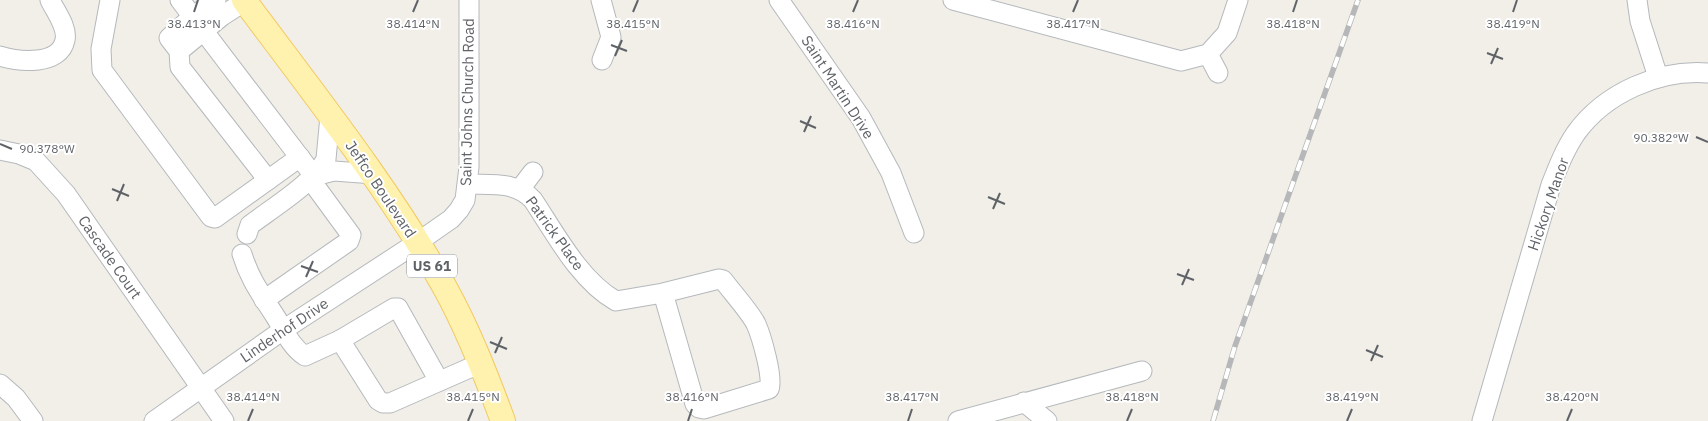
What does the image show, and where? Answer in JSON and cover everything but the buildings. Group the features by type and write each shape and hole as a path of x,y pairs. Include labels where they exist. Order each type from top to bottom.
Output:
{"main road":[{"name":"Jeffco Boulevard","path":"245,0 374,174 418,242 448,295 481,363 503,421"}],"street":[{"path":"0,56 34,60 52,58 59,54 66,39 64,29 50,0"},
{"path":"110,0 101,49 102,70 211,217 215,218 300,157"},
{"path":"180,0 300,157 351,235 349,241 264,300"},
{"path":"216,0 198,24 174,45 180,67 268,180"},
{"path":"198,24 222,16 245,0"},
{"name":"Saint Johns Church Road","path":"418,242 446,223 459,210 465,200 469,158 469,0"},
{"path":"601,0 611,37 602,60"},
{"name":"Saint Martin Drive","path":"780,0 861,118 891,173 914,233"},
{"path":"953,0 1181,61 1208,54 1227,33 1238,0"},
{"path":"1637,0 1640,21 1658,77"},
{"path":"1208,54 1218,73"},
{"name":"Hickory Manor","path":"1482,421 1548,196 1559,163 1577,132 1600,110 1630,89 1658,77 1675,74 1708,73"},
{"path":"247,234 250,225 312,178 326,159 330,116"},
{"name":"Cascade Court","path":"0,150 36,160 66,194 224,421"},
{"path":"312,178 334,171 374,174"},
{"path":"520,189 533,172"},
{"name":"Patrick Place","path":"468,184 508,185 520,189 533,200 576,265 589,279 613,299 620,301 663,293 719,279 723,280 756,323 768,363 771,385 769,388 704,409 699,408 695,404 663,293"},
{"name":"Linderhof Drive","path":"154,421 283,330 418,242"},
{"path":"242,254 247,272 264,300 293,345 305,356 340,340 394,308 398,308 439,381"},
{"path":"340,340 378,400 383,403 390,403 481,363"},
{"path":"958,421 1142,371"},
{"path":"0,384 16,398 32,421"},
{"path":"1024,402 1048,421"}],"railway":[{"path":"1213,421 1235,346 1358,0"}]}
